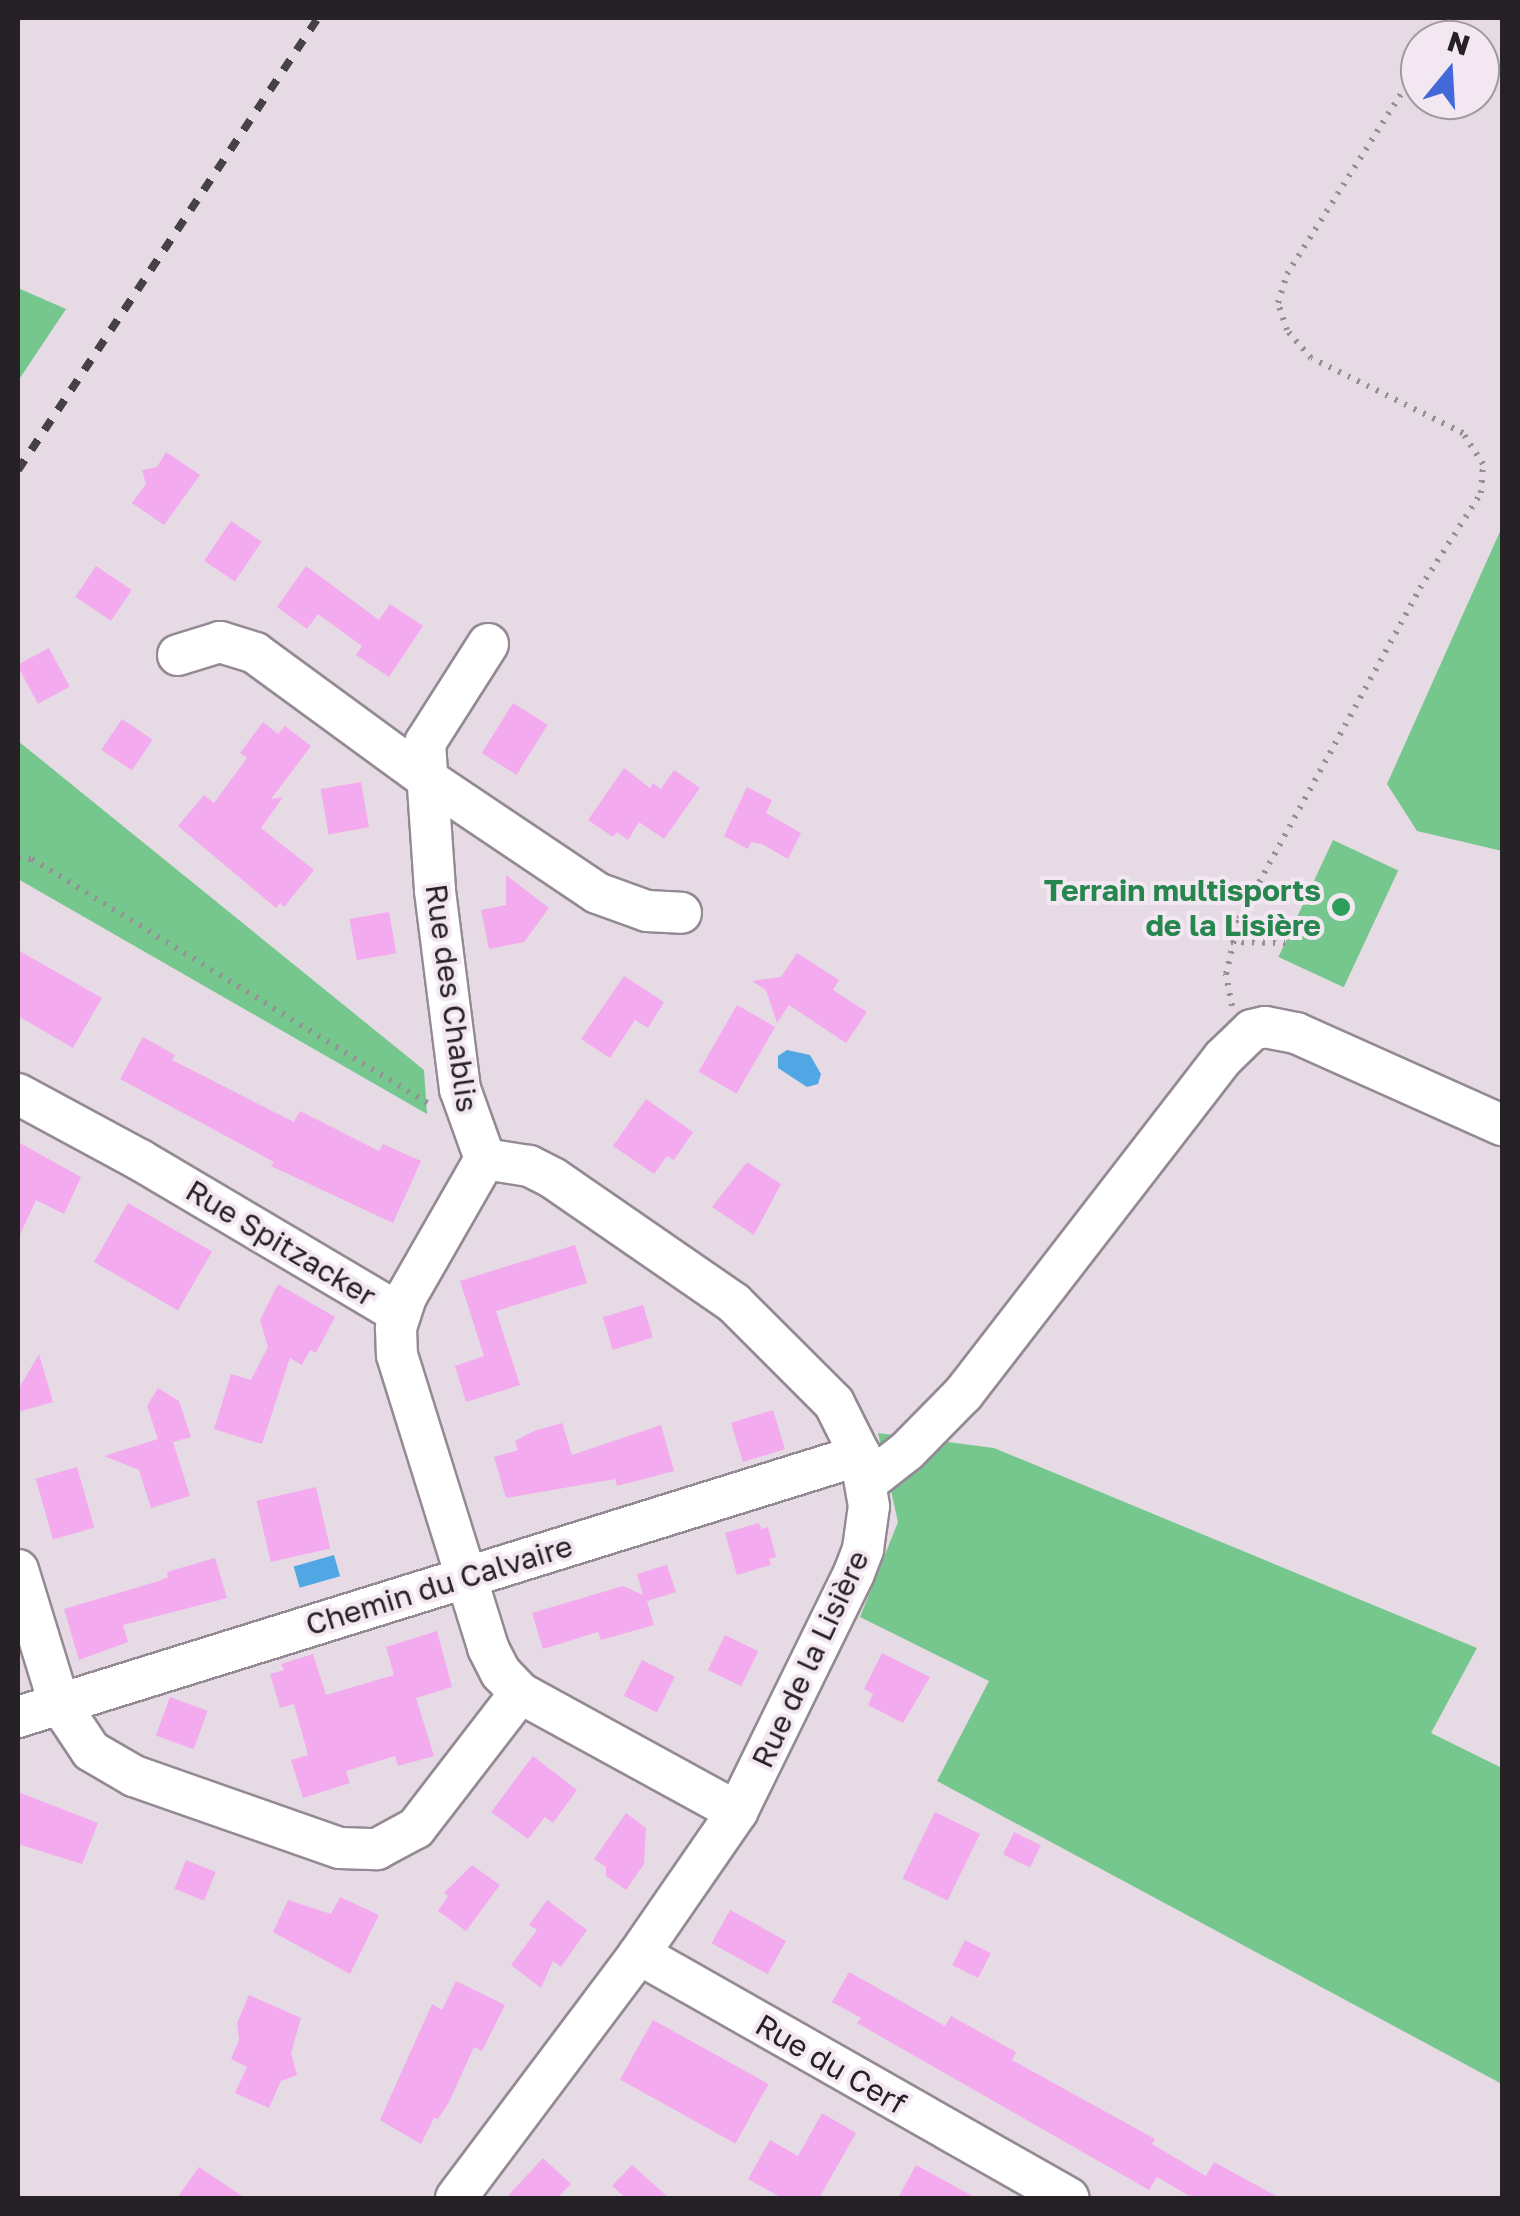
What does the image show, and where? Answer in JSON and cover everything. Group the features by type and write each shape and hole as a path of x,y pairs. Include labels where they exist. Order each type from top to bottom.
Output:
{"street":[{"path":"178,655 198,645 220,642 254,653 426,778 596,893 646,911 681,912"},
{"name":"Rue des Chablis","path":"479,1145 460,1090 424,743 488,644"},
{"path":"400,1314 479,1145 553,1178 702,1278 820,1385 863,1469 908,1451 964,1393 1223,1058 1252,1030 1265,1027 1296,1034 1502,1125"},
{"name":"Rue Spitzacker","path":"18,1094 140,1160 400,1314 397,1355 488,1648 502,1673 520,1693 737,1812"},
{"name":"Chemin du Calvaire","path":"18,1716 465,1577 863,1469"},
{"name":"Rue de la Lisière","path":"456,2198 638,1954 737,1812 854,1572 867,1528 863,1469"},
{"path":"18,1570 59,1704 78,1738 117,1768 319,1843 359,1850 392,1844 416,1828 520,1693"},
{"name":"Rue du Cerf","path":"638,1954 1017,2186 1068,2198"}],"path":[{"path":"1252,1030 1226,989 1231,942 1322,762 1420,588 1481,493 1483,464 1463,432 1310,358 1287,330 1278,303 1286,274 1400,95"},
{"path":"18,858 32,859 479,1145"},
{"path":"1231,942 1285,944"}],"green space":[{"path":"18,288 66,309 18,381"},
{"path":"1502,527 1502,851 1417,831 1387,784"},
{"path":"18,741 424,1070 427,1114 18,879"},
{"name":"Terrain multisports de la Lisière","path":"1333,840 1398,870 1344,987 1278,957"},
{"path":"878,1433 994,1448 1477,1648 1431,1733 1502,1768 1502,2084 937,1781 989,1681 860,1617 898,1522"}],"water":[{"path":"787,1050 810,1055 821,1074 818,1084 807,1087 778,1068 778,1056"},
{"path":"334,1555 340,1576 300,1588 294,1567"}],"building":[{"path":"166,452 200,475 164,525 132,503 146,484 142,470 157,467"},
{"path":"231,521 262,542 235,581 204,561"},
{"path":"96,566 132,590 111,621 75,597"},
{"path":"306,566 379,620 390,604 423,626 389,677 356,655 362,646 318,614 307,629 277,607"},
{"path":"49,648 70,687 38,704 18,664"},
{"path":"513,703 548,725 517,775 482,753"},
{"path":"122,719 153,740 132,770 101,750"},
{"path":"263,722 278,734 285,726 311,746 271,799 283,797 261,828 314,870 284,907 280,903 276,908 178,826 204,795 214,803 247,758 240,753"},
{"path":"624,768 650,788 653,783 661,789 674,770 700,788 664,839 639,822 628,840 617,832 613,837 588,820"},
{"path":"361,782 369,827 329,834 321,789"},
{"path":"747,787 772,800 766,813 801,833 788,859 762,844 751,842 748,849 724,836"},
{"path":"506,875 549,908 524,942 489,949 481,910 506,905"},
{"path":"389,912 396,953 357,960 350,919"},
{"path":"18,950 102,998 73,1048 18,1016"},
{"path":"797,953 839,980 833,990 867,1012 846,1043 789,1005 777,1023 766,990 752,981 781,977"},
{"path":"624,976 664,1002 648,1028 635,1020 610,1058 581,1039"},
{"path":"737,1005 775,1027 737,1094 699,1072"},
{"path":"143,1037 175,1055 172,1060 294,1122 300,1111 379,1151 383,1144 421,1161 393,1223 271,1166 274,1162 120,1079"},
{"path":"646,1099 693,1132 674,1160 667,1156 654,1174 613,1146"},
{"path":"18,1142 81,1177 64,1214 36,1200 18,1239"},
{"path":"747,1162 781,1184 754,1235 712,1207"},
{"path":"128,1203 212,1252 178,1310 94,1262"},
{"path":"575,1245 587,1283 496,1311 520,1385 466,1402 455,1366 484,1356 460,1281"},
{"path":"278,1284 335,1317 316,1353 310,1350 302,1365 290,1358 262,1444 214,1429 231,1374 251,1380 268,1347 260,1320"},
{"path":"643,1305 653,1338 613,1350 603,1317"},
{"path":"39,1354 53,1402 18,1412 18,1390"},
{"path":"158,1388 179,1401 191,1437 173,1442 190,1496 151,1508 139,1470 104,1456 158,1439 147,1406"},
{"path":"773,1410 785,1449 743,1462 731,1423"},
{"path":"562,1423 572,1455 661,1425 674,1471 617,1486 615,1479 506,1498 494,1457 518,1450 515,1441 534,1431"},
{"path":"77,1467 94,1528 53,1539 36,1479"},
{"path":"316,1487 330,1548 271,1562 257,1501"},
{"path":"759,1523 761,1529 768,1527 776,1557 769,1559 771,1565 737,1575 725,1533"},
{"path":"215,1558 227,1598 123,1625 128,1642 79,1660 64,1609 159,1581 168,1577 167,1572"},
{"path":"667,1565 676,1592 647,1601 654,1625 601,1640 598,1632 543,1649 532,1613 623,1586 643,1595 637,1574"},
{"path":"437,1631 452,1687 416,1698 434,1756 398,1766 395,1756 346,1771 350,1783 303,1798 291,1760 308,1755 294,1704 280,1708 270,1674 284,1670 281,1664 313,1654 326,1695 394,1675 386,1647"},
{"path":"725,1635 758,1651 741,1686 708,1670"},
{"path":"882,1653 930,1677 903,1723 868,1705 873,1694 864,1689"},
{"path":"642,1660 675,1677 657,1712 624,1696"},
{"path":"170,1697 208,1711 194,1749 156,1736"},
{"path":"533,1756 577,1790 553,1823 545,1817 528,1839 491,1812"},
{"path":"18,1792 98,1823 82,1864 18,1844"},
{"path":"935,1812 980,1834 948,1900 903,1879"},
{"path":"626,1813 646,1828 644,1864 626,1890 606,1876 606,1867 594,1859"},
{"path":"1014,1832 1041,1845 1030,1868 1003,1854"},
{"path":"186,1860 216,1872 204,1901 174,1889"},
{"path":"472,1865 500,1885 466,1931 438,1911 448,1896 444,1893"},
{"path":"340,1897 379,1915 350,1974 273,1932 288,1900 331,1914"},
{"path":"547,1900 587,1930 561,1967 553,1961 541,1988 511,1965 537,1930 529,1925"},
{"path":"730,1910 786,1941 768,1974 712,1943"},
{"path":"965,1940 991,1953 978,1978 952,1965"},
{"path":"849,1972 945,2026 951,2016 1016,2052 1012,2060 1155,2139 1152,2144 1206,2176 1214,2162 1280,2198 1193,2198 1157,2177 1149,2190 857,2023 861,2018 832,2002"},
{"path":"456,1981 505,2005 482,2051 474,2047 449,2102 438,2119 434,2118 421,2144 380,2120 432,2004 442,2010"},
{"path":"249,1995 301,2018 291,2053 297,2075 281,2081 269,2108 235,2093 247,2067 231,2059 239,2040 237,2023"},
{"path":"653,2020 768,2084 735,2143 620,2079"},
{"path":"822,2113 856,2133 819,2198 782,2198 748,2179 770,2140 798,2156"},
{"path":"543,2158 571,2184 557,2198 506,2198"},
{"path":"632,2165 669,2198 626,2198 612,2186"},
{"path":"916,2165 976,2198 898,2198"},
{"path":"199,2167 245,2198 177,2198"}],"railway":[{"path":"18,470 318,18"}],"place":[{"name":"Terrain multisports de la Lisière","path":"1341,907"}]}
